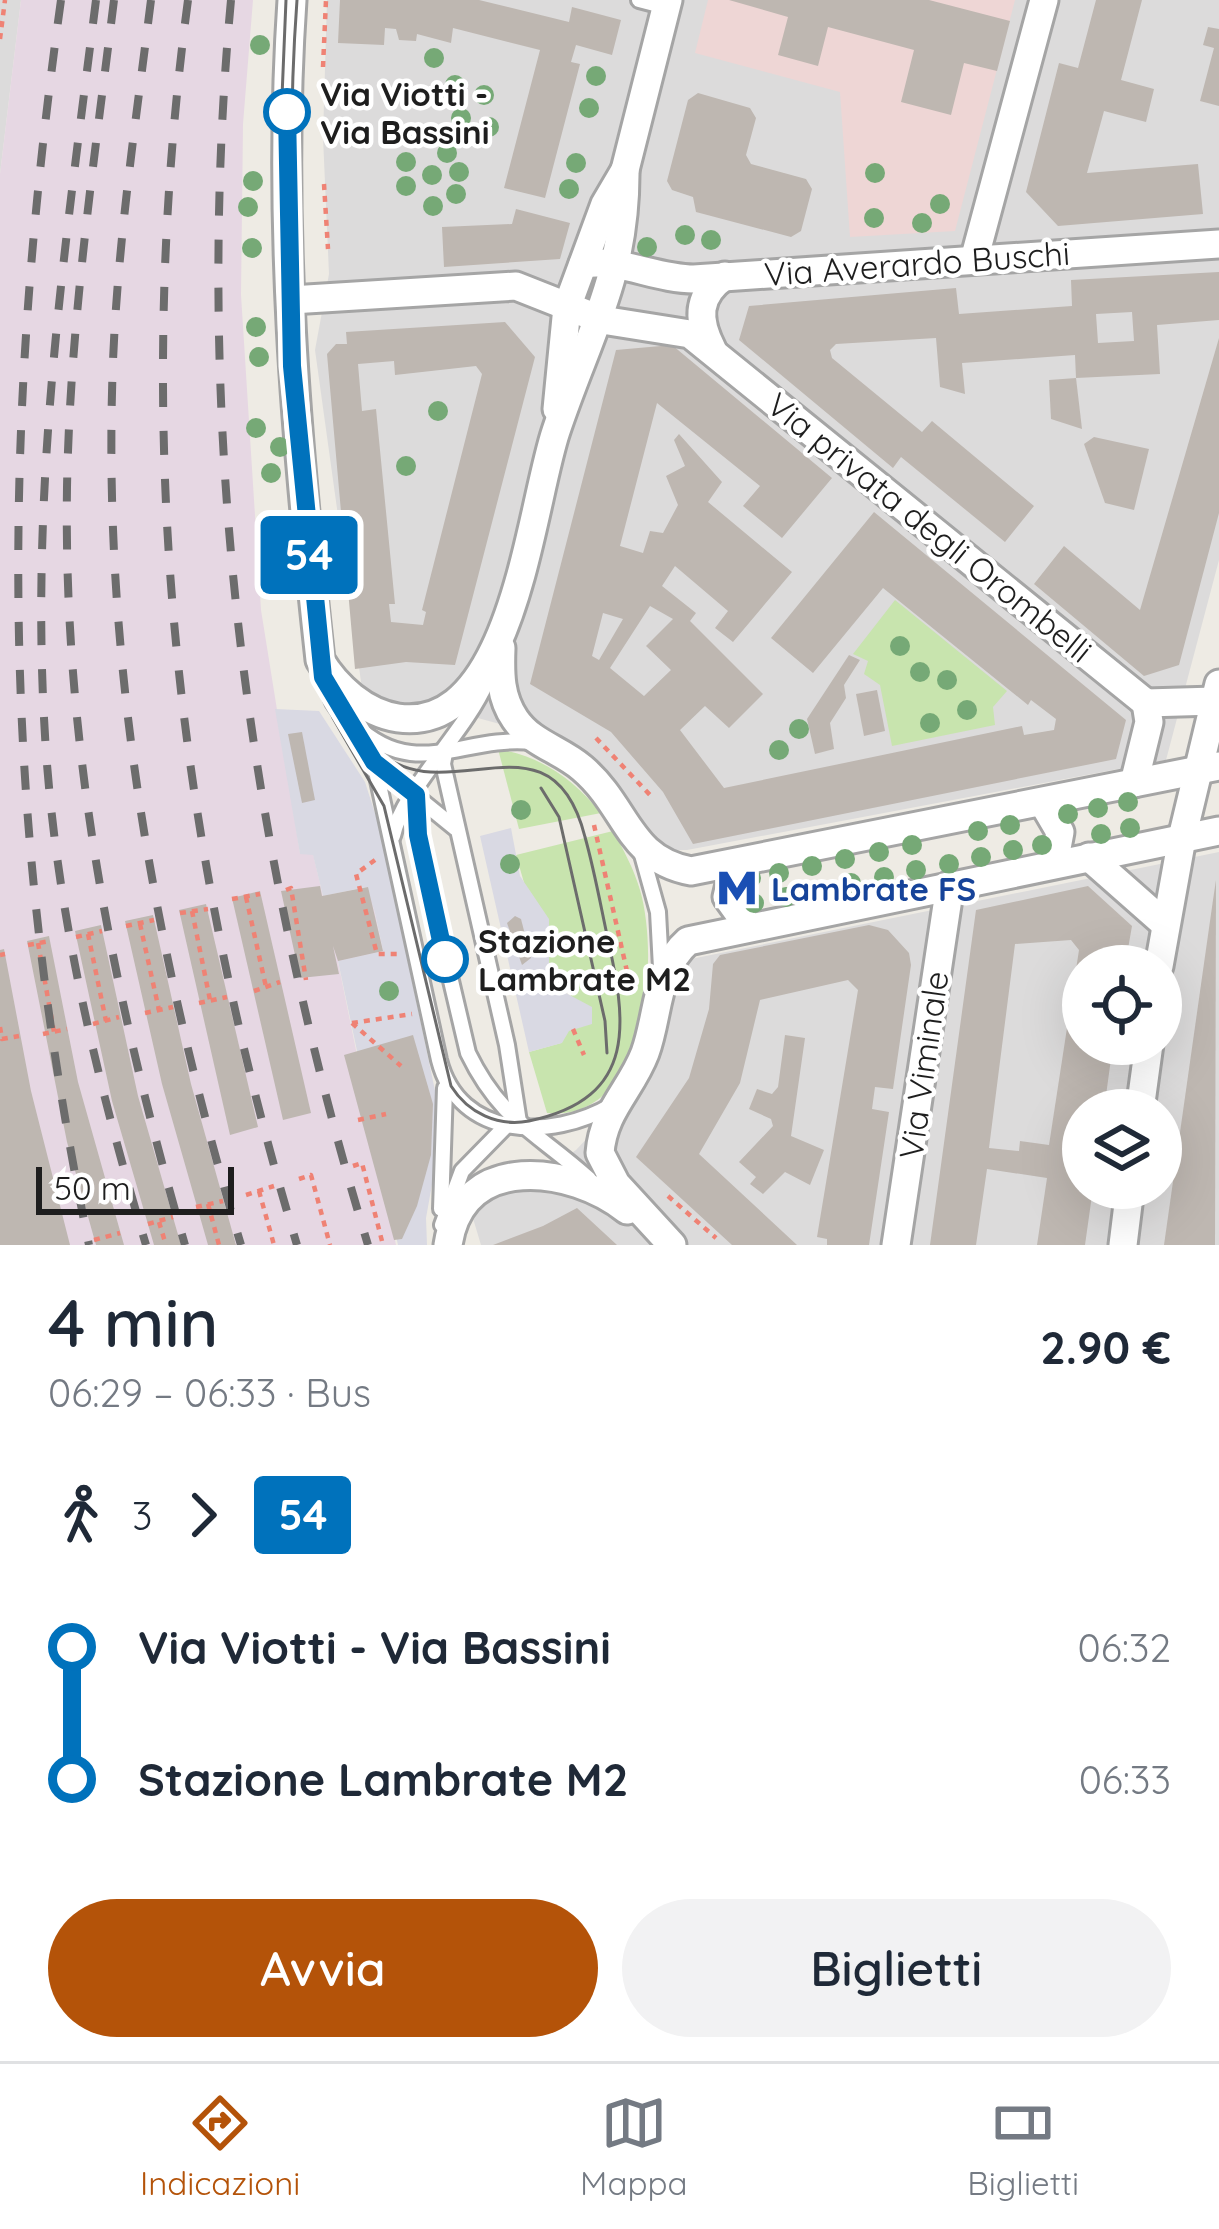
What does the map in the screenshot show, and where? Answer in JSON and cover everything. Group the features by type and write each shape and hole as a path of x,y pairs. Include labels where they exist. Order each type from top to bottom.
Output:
{"street":[{"path":"292,0 287,98 291,300 297,431 320,660 341,687 367,707 411,719 454,704 498,644"},
{"path":"974,260 1044,0"},
{"path":"658,2 625,170 617,266 602,320 556,431 498,644 503,697 516,722 537,743 567,756 597,782 623,812 641,851 691,872 1208,768"},
{"path":"556,431 567,307 625,170"},
{"name":"Via Averardo Buschi","path":"583,264 675,279 1219,244"},
{"path":"713,350 701,328 701,311 711,285 725,276"},
{"path":"291,300 506,286 531,289 567,307"},
{"name":"Via privata degli Orombelli","path":"567,307 602,320 677,328 713,350 1146,704"},
{"path":"1134,783 1149,722 1146,704 1217,692 1208,768 1182,838 1162,945"},
{"path":"1043,803 1060,832 1054,864"},
{"path":"671,1245 605,1168 602,1137 612,1106 645,1053 661,985 688,941 747,925 1219,831"},
{"path":"1089,856 1165,925"},
{"path":"735,863 727,897 747,925"},
{"name":"Via Viminale","path":"896,1245 950,885"},
{"path":"445,1238 468,1203 514,1175 551,1175 602,1190 671,1245"},
{"path":"1123,1245 1127,1209"}],"lane":[{"path":"393,847 402,809 478,703 498,644"},
{"path":"320,660 338,710 374,762 458,832"},
{"path":"338,710 366,735 400,754 445,753 486,742 537,743"},
{"path":"445,753 458,832 507,1045 512,1126 455,1183 445,1238"},
{"path":"374,762 442,1071 447,1118 445,1238"},
{"path":"416,795 418,835 468,1053 484,1087 512,1126 558,1154 602,1190"},
{"path":"641,851 658,912 661,985"},
{"path":"442,1071 454,1097 477,1116 512,1126 574,1123 612,1106"}],"path":[{"path":"0,39 5,0"},
{"path":"323,67 326,0"},
{"path":"324,184 328,249"},
{"path":"596,738 651,796"},
{"path":"594,824 635,1009"},
{"path":"376,860 356,874 376,954 398,954"},
{"path":"286,890 291,889 306,980"},
{"path":"232,899 260,894"},
{"path":"246,897 266,987"},
{"path":"180,913 208,909"},
{"path":"192,911 210,1000"},
{"path":"366,916 375,913"},
{"path":"126,926 154,920"},
{"path":"140,924 159,1010"},
{"path":"76,937 102,931"},
{"path":"88,934 106,1021"},
{"path":"28,945 50,941"},
{"path":"38,943 54,1032"},
{"path":"254,991 280,982"},
{"path":"199,1003 227,997"},
{"path":"145,1013 173,1007"},
{"path":"401,1066 352,1023 412,1013"},
{"path":"93,1024 119,1018"},
{"path":"0,1027 2,1039 19,1036"},
{"path":"43,1034 67,1029"},
{"path":"573,1029 584,1055"},
{"path":"358,1120 386,1114"},
{"path":"353,1166 362,1163 383,1245"},
{"path":"299,1179 310,1175 330,1245"},
{"path":"247,1195 274,1186"},
{"path":"260,1191 274,1245"},
{"path":"668,1196 716,1238"},
{"path":"196,1207 223,1201"},
{"path":"208,1204 220,1245"},
{"path":"148,1224 173,1217"},
{"path":"158,1220 166,1245"},
{"path":"94,1240 120,1233"},
{"path":"106,1236 108,1245"}],"shaded area":[{"path":"0,0 21,0 0,174"},
{"path":"21,0 253,0 243,124 241,295 261,610 300,853 313,854 323,896 368,887 375,913 383,951 338,962 396,1245 0,1245 0,174"},
{"path":"327,0 1219,0 1219,560 1166,760 687,850 645,850 628,815 511,727 463,714 402,711 363,696 315,350 329,274 323,137"},
{"path":"708,0 1015,0 955,231 850,237 840,92 695,53"},
{"path":"275,709 319,711 365,782 380,829 437,1100 440,1140 426,1218 427,1245 398,1245 338,961 383,951 375,913 367,887 323,896 313,855 300,854"},
{"path":"511,828 520,876 549,919 549,969 562,991 592,1007 592,1024 569,1031 562,1043 529,1052 480,836"},
{"path":"1219,852 1219,1245 481,1245 472,1215 479,1204 533,1180 576,1150 616,1108 665,990 686,960"}],"green space":[{"path":"895,600 1007,691 993,707 995,725 892,746 880,685 864,674 868,661 853,654"},
{"path":"498,749 529,757 555,771 601,813 519,829"},
{"path":"613,831 638,882 646,920 646,993 639,1031 626,1065 607,1092 581,1109 547,1113 529,1052 561,1043 577,1003 549,969 516,855"}],"building":[{"path":"340,0 479,0 569,22 572,7 621,20 612,55 576,45 571,62 580,64 545,198 504,188 540,50 453,28 451,43 417,34 416,41 399,40 396,29 385,28 384,45 338,43"},
{"path":"729,0 929,0 1010,21 997,71 964,63 951,115 901,102 914,50 828,27 818,66 778,55 788,17"},
{"path":"1096,0 1142,0 1121,80 1154,89 1146,122 1104,111 1087,173 1198,164 1203,214 1058,226 1026,192 1059,63 1078,68"},
{"path":"1208,27 1219,29 1219,106 1200,101 1214,48 1203,45"},
{"path":"698,93 750,108 756,118 746,155 751,164 806,179 812,189 801,231 791,237 696,212 693,197 672,190 667,181 688,100"},
{"path":"516,209 570,223 560,259 444,267 442,227 512,224"},
{"path":"1219,272 1219,320 1157,325 1160,374 1076,378 1075,355 962,363 965,394 940,387 936,338 836,344 830,350 832,358 922,432 932,421 1034,506 1005,542 901,457 893,468 739,340 749,306 956,288 959,314 1072,306 1071,280","holes":["1132,312 1134,341 1098,343 1096,314"]},
{"path":"505,322 535,357 455,665 406,662 355,669 327,354 336,344 347,344 346,332","holes":["394,361 395,375 476,366 482,374 422,610 426,612 423,625 391,622 389,604 395,604 376,409 362,411 358,364"]},
{"path":"1219,338 1219,513 1179,665 1144,676 1034,584 1064,546 1140,610"},
{"path":"672,345 832,478 782,538 743,506 760,486 657,403 620,546 643,553 650,531 663,533 678,505 666,476 685,466 674,440 679,434 722,482 708,502 792,572 733,642 715,628 728,611 675,566 662,586 696,613 690,621 763,694 729,728 705,706 680,730 724,788 1022,726 1024,735 1054,730 1056,719 1031,700 1028,705 883,588 813,673 771,638 874,512 1126,720 1116,759 693,844 663,792 611,732 530,684 616,350","holes":["650,606 673,619 646,646 671,670 644,696 610,668","603,613 623,619 599,660 592,656"]},
{"path":"1076,378 1082,429 1051,419 1049,380"},
{"path":"1094,437 1149,449 1134,510 1105,503 1084,444"},
{"path":"849,655 860,660 844,685 846,698 830,723 834,749 815,754 807,719"},
{"path":"877,690 885,731 864,736 856,694"},
{"path":"302,732 315,800 302,803 288,734"},
{"path":"1216,880 1215,1245 1164,1245 1169,1209 1182,1209 1182,1118"},
{"path":"320,886 322,896 368,887 383,951 338,961 333,946 339,974 300,978 281,891"},
{"path":"1088,886 1132,926 1129,945 1075,945 1071,940 1015,944 989,1148 1019,1151 1020,1141 1049,1145 1062,1060 1062,1065 1110,1065 1107,1089 1062,1089 1062,1209 1090,1209 1085,1245 1037,1245 1047,1178 987,1169 976,1245 930,1245 976,910"},
{"path":"260,891 311,1113 283,1120 232,898"},
{"path":"206,904 258,1127 230,1135 179,910"},
{"path":"153,915 191,1084 236,1245 208,1245 162,1084 125,921"},
{"path":"515,916 521,919 531,958 522,965 507,923"},
{"path":"101,925 138,1096 181,1245 154,1245 112,1101 75,931"},
{"path":"869,925 888,930 909,953 911,965 893,1089 875,1087 872,1109 889,1112 869,1245 827,1245 827,1239 817,1237 858,990 848,980 760,1000 740,1083 699,1154 797,1245 732,1245 636,1157 689,1078 709,1009 713,964 720,955"},
{"path":"49,936 78,1082 124,1245 96,1245 67,1142 27,941"},
{"path":"4,949 31,1091 70,1245 0,1245 0,950"},
{"path":"413,1035 433,1104 431,1155 417,1206 402,1239 394,1240 344,1055"},
{"path":"785,1035 805,1038 791,1136 824,1150 810,1185 785,1172 763,1194 750,1184 756,1177 739,1162 773,1126 771,1119 749,1109 757,1089 772,1094 778,1087"},
{"path":"577,1208 617,1245 493,1245 543,1226"}],"tram line":[{"path":"286,0 281,121 288,405 316,672 333,718 384,806 451,1086 485,1116 529,1121 565,1110 591,1094 607,1074 617,1051 620,1025 614,966 585,837 569,797 548,776 522,768 433,772 403,767 362,734 332,681 321,628 297,336 292,201 297,0"},
{"path":"541,788 559,817 605,1021 607,1053"}],"railway":[{"path":"61,0 27,318 19,625 38,930 89,1245"},
{"path":"96,0 63,268 47,448 42,538 44,718 56,852 79,984 146,1245"},
{"path":"114,0 73,365 68,584 84,776 98,870 136,1058 185,1245"},
{"path":"151,0 115,316 116,585 140,808 160,918 183,1028 241,1245"},
{"path":"188,0 171,159 164,317 165,473 175,628 193,783 220,937 254,1091 297,1245"},
{"path":"231,0 221,158 219,315 225,472 239,629 260,785 289,939 325,1093 368,1245"}],"bus line":[{"name":"54","path":"287,112 292,366 323,677 333,702 374,762 416,795 418,835 445,959"}],"place":[{"name":"Via Viotti - Via Bassini","path":"287,112"},
{"name":"Lambrate FS","path":"737,888"},
{"name":"Stazione Lambrate M2","path":"445,959"}]}
